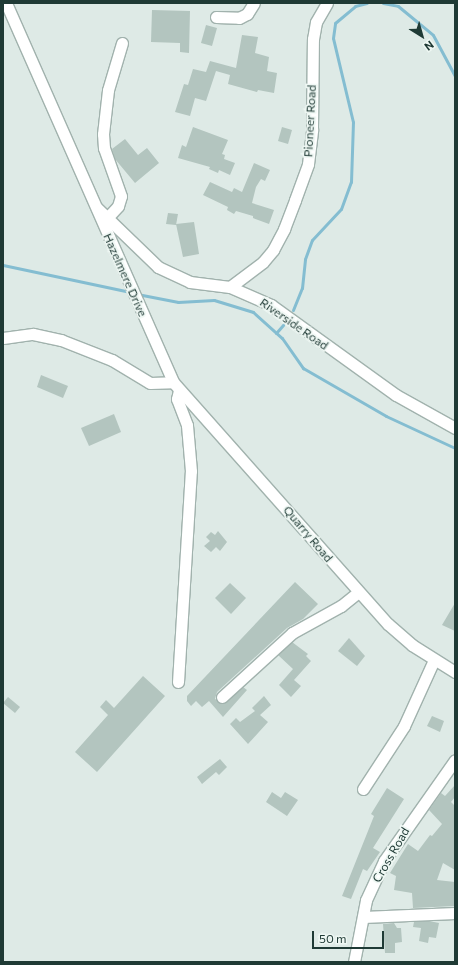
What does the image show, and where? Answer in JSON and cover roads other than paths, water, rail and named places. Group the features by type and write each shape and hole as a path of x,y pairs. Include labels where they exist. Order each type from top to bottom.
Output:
{"street":[{"name":"Hazelmere Drive","path":"6,3 124,274 176,386"},
{"path":"216,17 239,18 247,14 254,3"},
{"name":"Pioneer Road","path":"230,287 263,262 273,250 284,229 308,164 312,129 313,40 316,22 327,3"},
{"path":"107,218 118,206 121,196 104,148 103,134 108,90 122,43"},
{"name":"Riverside Road","path":"93,204 145,257 174,277 190,282 230,287 271,305 396,395 455,428"},
{"path":"3,338 33,334 61,340 112,360 150,383 176,386 177,399 187,425 191,471 178,682"},
{"name":"Quarry Road","path":"176,386 258,474 358,592 412,645 455,672"},
{"path":"222,697 287,637 341,606 358,592"},
{"path":"363,789 404,726 434,660"},
{"name":"Cross Road","path":"354,962 366,900 384,861 455,760"},
{"path":"363,917 455,913"}],"waterway":[{"path":"293,310 302,288 305,259 312,240 341,209 351,182 353,122 333,38 335,23 355,6 367,3"},
{"path":"383,3 398,6 433,35 455,76"},
{"path":"3,265 130,292"},
{"path":"137,294 178,302 214,300 253,312 282,338 303,368 386,416 455,448"},
{"path":"276,333 283,325"}]}
